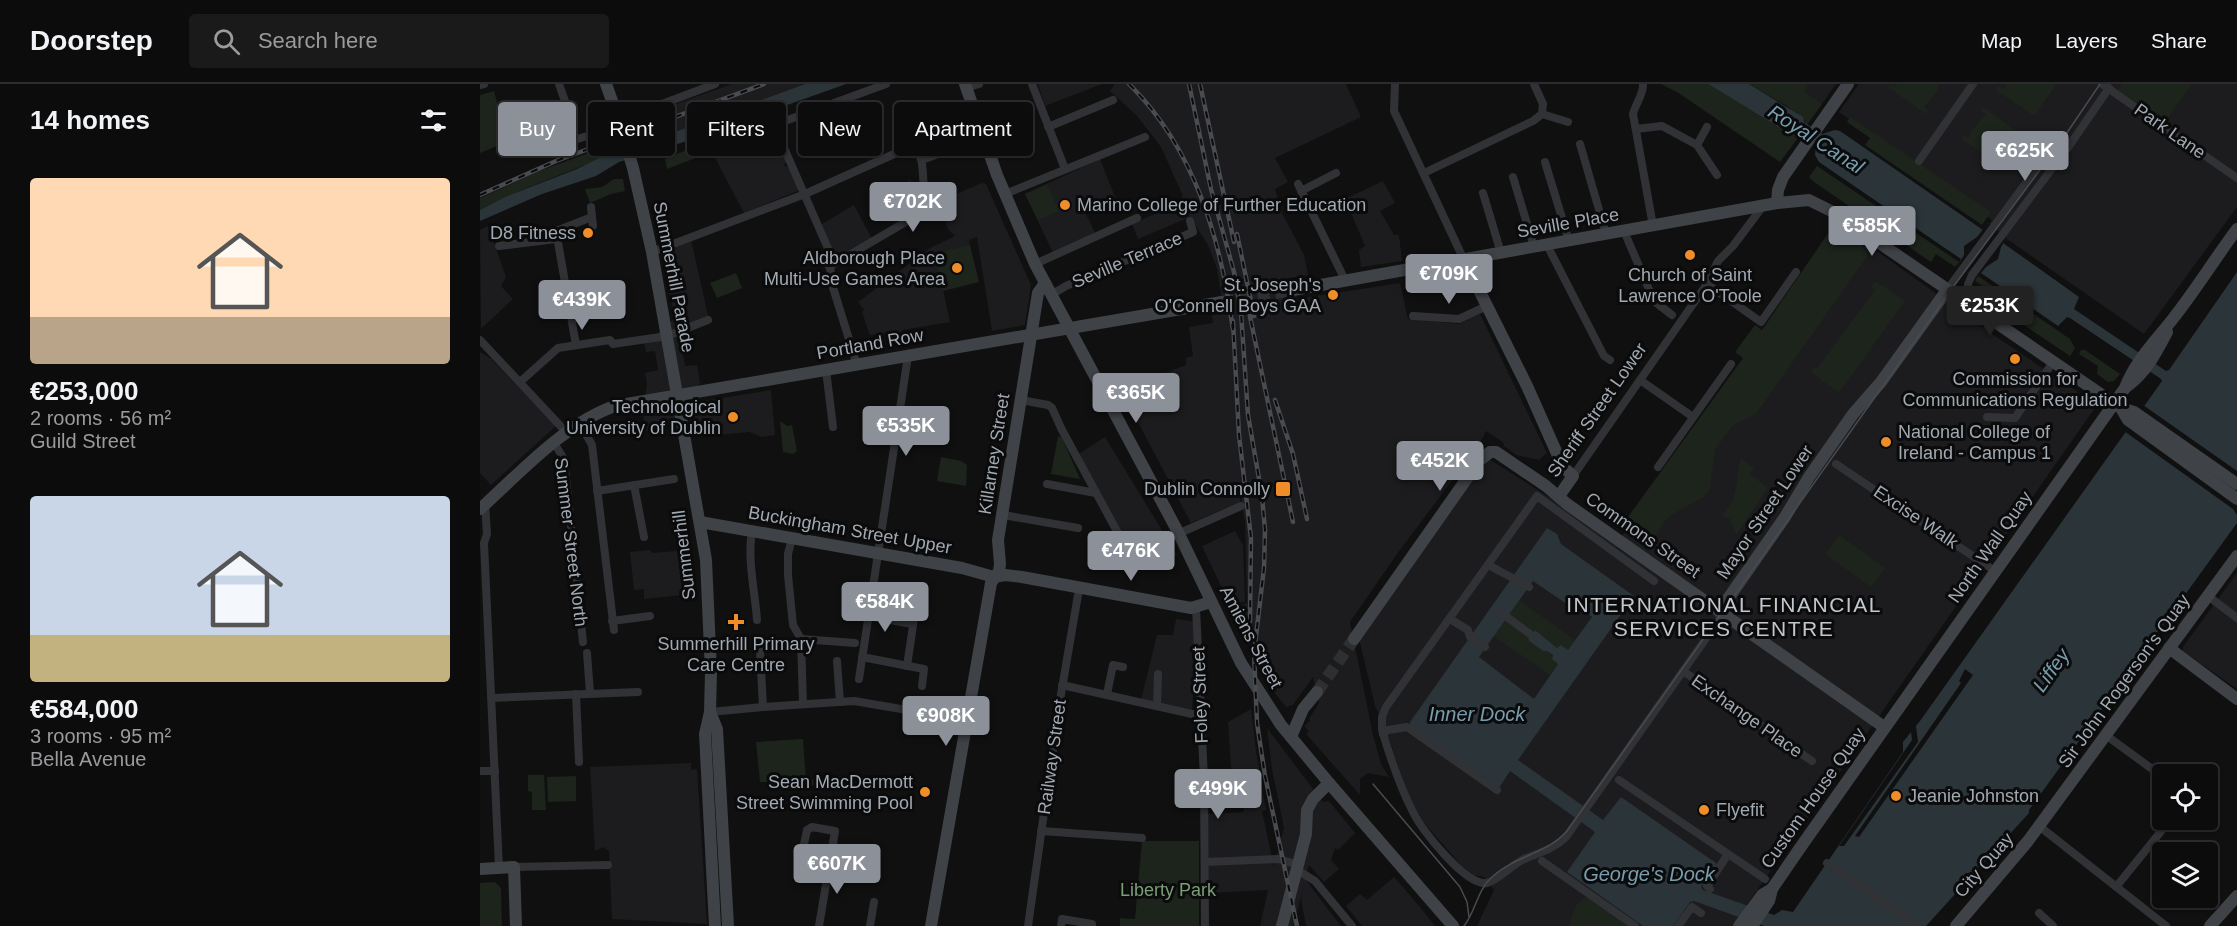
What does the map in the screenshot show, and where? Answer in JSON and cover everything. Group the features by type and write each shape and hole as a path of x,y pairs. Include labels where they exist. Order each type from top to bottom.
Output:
{"main road":[{"name":"Summerhill Parade","path":"606,84 612,102"},
{"path":"1778,203 1777,192 1780,182 1848,84"},
{"name":"Amiens Street","path":"965,86 971,102"},
{"name":"Summerhill Parade","path":"630,156 652,252 677,396"},
{"name":"Amiens Street","path":"990,156 1035,264 1178,532 1241,663 1291,737 1453,926"},
{"name":"Seville Place","path":"1293,290 1805,200 1824,206 2131,416"},
{"name":"North Wall Quay","path":"1884,727 1995,571 2117,406 2125,388 2237,229"},
{"path":"1464,260 1563,467 1573,476"},
{"name":"Killarney Street","path":"931,926 966,720 994,577 999,571 998,548 1002,515 1038,289 1048,289"},
{"name":"Mayor Street Lower","path":"1721,612 1853,414 1881,382 1947,290"},
{"path":"1069,330 1100,321 1222,302"},
{"name":"Portland Row","path":"483,506 579,422 596,412 615,406 1069,330"},
{"name":"Summerhill","path":"677,396 703,541 710,633 710,712 705,735 715,926"},
{"path":"2131,416 2237,484"},
{"path":"2131,416 2237,498"},
{"name":"Sheriff Street Lower","path":"1354,639 1485,455 1490,452 1501,454 1558,496 1573,476"},
{"name":"Commons Street","path":"1558,496 1884,727"},
{"name":"Buckingham Street Upper","path":"700,522 962,568 994,577 1005,575 1196,608"},
{"path":"703,541 725,527"},
{"name":"Sir John Rogerson's Quay","path":"2039,826 2237,556"},
{"path":"1196,608 1211,602"},
{"path":"2169,648 2237,699"},
{"path":"1291,737 1303,710 1317,692"},
{"path":"1276,717 1303,710"},
{"name":"Summerhill","path":"710,712 717,729 728,926"},
{"name":"Custom House Quay","path":"1747,924 1758,908 1768,884 1884,727"},
{"path":"1282,926 1306,834 1307,810 1313,799 1329,783"},
{"name":"City Quay","path":"1956,926 2039,826"},
{"path":"480,869 514,867 516,926"},
{"path":"2210,926 2237,896"},
{"path":"1969,926 1974,902"}],"street":[{"path":"560,84 565,102"},
{"path":"667,102 715,84"},
{"path":"857,365 831,281 830,253 774,125 886,84"},
{"path":"965,86 979,84"},
{"path":"1032,84 1065,169"},
{"path":"1395,84 1394,111 1464,260"},
{"path":"1424,173 1533,121 1542,114 1544,104 1534,84"},
{"path":"1643,84 1644,88 1633,114 1653,226"},
{"path":"1919,161 1973,84"},
{"path":"1967,303 1968,284 1972,275 2069,146 2105,86"},
{"name":"Park Lane","path":"2105,86 2237,178"},
{"path":"1048,127 1113,100"},
{"path":"1542,114 1568,122"},
{"path":"1636,129 1662,126 1697,145 1717,175"},
{"path":"1697,145 1707,127"},
{"path":"1005,194 1145,137"},
{"path":"1580,144 1606,234"},
{"path":"652,252 805,194 903,150 914,148 919,152 922,160 925,193 930,206 829,267"},
{"path":"1947,290 2050,148"},
{"path":"922,160 933,156"},
{"path":"1545,162 1569,241"},
{"path":"1336,173 1300,188 1345,280"},
{"path":"1513,177 1540,246 1604,356 1610,360"},
{"path":"1483,193 1501,253"},
{"name":"Sheriff Street Lower","path":"1573,476 1707,284 1718,261 1733,246 1763,206"},
{"path":"499,246 556,235 593,221 591,207"},
{"path":"1035,264 1137,218"},
{"name":"Seville Terrace","path":"1048,289 1066,286 1193,232 1190,221"},
{"path":"1624,231 1654,301 1672,315"},
{"path":"556,235 576,345"},
{"path":"1707,284 1761,322 1796,272"},
{"path":"1413,316 1459,319 1487,306"},
{"path":"520,382 558,348 610,340 613,344 668,336 708,320"},
{"path":"480,340 566,432"},
{"path":"859,679 908,356"},
{"path":"1987,417 2015,418 2053,362"},
{"path":"1658,467 1731,364"},
{"path":"826,370 833,427"},
{"path":"1640,380 1693,417"},
{"path":"1021,400 1048,405 1052,408 1125,546 1146,550 1154,546"},
{"path":"579,422 592,445 613,626 650,616"},
{"name":"Summer Street North","path":"554,443 564,459 583,642"},
{"name":"Excise Walk","path":"1836,464 1995,571"},
{"path":"597,491 674,479"},
{"path":"1047,483 1096,493"},
{"path":"634,485 644,537"},
{"path":"1383,734 1382,717 1386,707 1537,496 1654,581"},
{"path":"483,506 487,534 482,544 484,642 492,698 499,868"},
{"path":"1164,540 1240,506"},
{"path":"1002,515 1078,528"},
{"path":"752,531 749,553 753,567 757,620"},
{"path":"792,538 788,554 789,585 793,625 801,639 803,704"},
{"path":"1489,565 1505,576 1512,576 1529,587"},
{"name":"Railway Street","path":"1028,926 1062,685 1079,589"},
{"path":"2208,596 2237,618"},
{"name":"Foley Street","path":"1196,608 1201,716 1205,926"},
{"path":"907,666 915,612"},
{"path":"1500,612 1530,634"},
{"name":"Mayor Street Lower","path":"1383,734 1413,813 1425,831 1458,868 1473,880 1486,883 1514,865 1557,846 1575,824 1719,620 1721,612"},
{"path":"868,616 907,623"},
{"path":"1450,619 1468,630 1470,637 1485,647"},
{"path":"801,639 855,643"},
{"path":"760,650 763,706"},
{"path":"587,653 590,693"},
{"path":"862,657 924,669 922,686"},
{"path":"837,661 840,702"},
{"path":"1107,694 1113,665 1123,667"},
{"name":"Exchange Place","path":"1683,671 1812,761"},
{"path":"1157,706 1158,674"},
{"path":"1062,685 1201,716"},
{"path":"492,698 638,692"},
{"path":"576,694 579,762"},
{"path":"710,712 763,706 859,702 966,720"},
{"path":"1383,734 1388,730 1407,727 1497,790"},
{"path":"2107,736 2152,769"},
{"path":"480,771 495,771"},
{"path":"1619,780 1768,884"},
{"path":"2039,826 2166,926"},
{"path":"819,926 835,831 812,827 807,830 802,849 806,855 830,860"},
{"path":"2116,887 2161,830"},
{"path":"1041,831 1142,838"},
{"path":"1710,889 1707,886 1728,854"},
{"path":"1205,862 1279,859 1315,880 1352,926"},
{"path":"1542,861 1635,926"},
{"path":"1827,863 1917,926"},
{"path":"514,867 608,865"},
{"path":"870,926 874,902"},
{"path":"1678,926 1692,907 1701,913"},
{"path":"2039,913 2053,926"},
{"path":"1061,926 1062,919 1092,924 1092,926"}],"shaded area":[{"path":"732,84 805,84 756,102 687,102 687,127 675,132 675,104"},
{"path":"1038,84 1102,84 1045,106"},
{"path":"1115,84 1346,84 1361,117 1275,158 1288,182 1275,189 1282,213 1304,255 1308,275 1289,278 1297,299 1400,283 1408,319 1459,324 1480,314 1547,453 1539,460 1516,455 1504,446 1503,442 1486,431 1480,443 1397,554 1350,622 1373,735 1381,764 1389,777 1368,773 1360,779 1360,795 1306,734 1309,732 1304,726 1310,721 1319,703 1313,677 1293,705 1286,707 1264,675 1262,663 1229,608 1240,602 1242,605 1247,603 1245,522 1240,493 1240,502 1191,523 1121,390 1186,365 1186,358 1193,356 1189,327 1213,323 1212,314 1224,312 1217,269 1208,245 1190,217 1138,239 1132,224 1173,206 1183,196 1161,147 1137,116 1110,91"},
{"path":"1749,84 1836,84 1807,125 1787,106"},
{"path":"1859,84 2237,84 2237,207 2144,334 1988,226 1992,220 1839,112"},
{"path":"714,156 784,156 786,161 784,166 789,167 800,190 744,213"},
{"name":"Marino College of Further Education","path":"1100,159 1115,197 1085,212 1096,235 1054,255 1025,194"},
{"path":"910,180 921,203 940,201 982,183 986,184 1031,285 1025,325 992,331 977,237 969,240 970,245 935,253 950,322 902,330 904,345 897,346 893,332 870,335 862,312 864,310 858,302 932,247 955,236 948,229 938,202 922,205 909,212 897,187"},
{"path":"1383,181 1395,203 1380,211 1394,235 1399,235 1402,261 1361,267 1359,250 1365,246 1345,199"},
{"path":"854,205 873,241 831,260 822,224"},
{"path":"488,226 506,277 501,286 513,299 481,329 480,230"},
{"name":"INTERNATIONAL FINANCIAL SERVICES CENTRE","path":"1842,226 1998,338 2097,405 1732,926 1477,926 1494,890 1484,877 1474,875 1461,865 1419,817 1375,706 1359,638 1489,459 1613,538 1622,536"},
{"path":"691,240 709,320 678,331 685,366 697,365 700,383 667,427 646,431 643,414 647,383 645,373 658,370 655,351 646,352 643,339 653,337 675,318 660,251"},
{"path":"480,352 491,359 556,426 491,485 480,473"},
{"name":"Technological University of Dublin","path":"771,390 775,435 762,437 749,432 695,437 691,403"},
{"path":"1105,437 1177,555 1157,567 1146,547 1125,542 1077,455"},
{"path":"1235,531 1243,545 1245,602 1229,603 1202,546"},
{"path":"650,550 652,553 688,550 692,594 644,599 644,589 634,590 630,552"},
{"path":"2237,573 2237,689 2183,651 2183,647"},
{"path":"1176,619 1197,622 1192,710 1141,700 1157,635 1173,635"},
{"path":"1251,709 1266,810 1262,811 1274,867 1284,828 1272,769 1267,728 1323,802 1329,801 1355,833 1338,850 1335,848 1331,860 1339,869 1324,882 1309,865 1305,879 1341,926 1306,926 1301,899 1305,883 1293,926 1260,926 1268,890 1208,893 1206,814 1243,812 1251,787 1243,779 1232,781 1228,722"},
{"path":"691,763 691,770 697,769 707,924 612,919 609,851 603,847 595,851 590,767"},
{"path":"1394,877 1435,926 1362,926 1346,906 1360,894 1367,900"}],"green space":[{"path":"1661,84 1708,84 1788,133 1793,129 1801,134 1780,162 1677,92"},
{"path":"1749,84 1809,84 1804,91 1822,104 1807,125 1804,119 1787,106"},
{"path":"1890,84 1895,87 1897,84 1940,84 1937,88 1939,89 1924,107 1928,111 1926,114 1888,87"},
{"path":"2005,84 2056,85 2034,116 1996,90 1998,86 2003,89"},
{"path":"2122,84 2192,84 2165,122 2118,90"},
{"path":"494,91 498,107 498,146 480,153 480,95"},
{"path":"1983,107 2021,134 1999,165 1961,139 1964,135 1969,138 1970,133 1986,114 1981,111"},
{"path":"1850,117 1991,212 1982,225 1865,145 1870,138 1847,122"},
{"path":"687,150 687,156 701,156 667,169 665,159"},
{"path":"588,153 588,156 614,156 597,160 536,184 480,210 480,198 537,172"},
{"path":"1817,166 1959,262 1955,267 1936,254 1931,262 1814,182 1809,177"},
{"path":"614,179 623,179 625,191 590,203 585,189 602,187"},
{"path":"1047,184 1059,211 1038,220 1025,194"},
{"path":"1833,226 1860,244 1868,255 1756,414 1733,425 1715,450 1709,492 1666,520 1647,548 1620,528 1743,358 1735,352 1755,325 1762,330"},
{"name":"Aldborough Place Multi-Use Games Area","path":"970,245 979,282 943,291 934,253"},
{"path":"736,273 742,288 717,298 710,283"},
{"path":"1978,276 2070,339 2075,348 2070,356 1988,301 1993,293 1975,281"},
{"path":"1874,282 1905,301 1839,393 1811,372 1814,367 1817,369 1875,290 1871,287"},
{"path":"2081,350 2085,350 2120,374 2114,381 2108,382 2097,374 2098,366 2079,354"},
{"path":"780,421 787,426 792,425 797,451 793,454 783,452"},
{"path":"1058,436 1062,438 1080,479 1051,474"},
{"path":"941,457 961,461 967,465 966,486 937,481"},
{"path":"1741,458 1754,468 1750,474 1768,488 1736,535 1730,519 1722,516 1735,494"},
{"path":"1839,535 1885,568 1871,587 1825,554"},
{"path":"1519,600 1575,640 1568,650 1557,648 1535,630 1532,631 1558,664 1550,675 1493,636 1501,627 1494,625 1503,622 1503,624"},
{"path":"803,739 806,780 850,775 846,791 805,784 760,782 756,742"},
{"path":"528,775 544,775 546,810 532,810 532,792 528,791"},
{"path":"576,776 576,801 548,802 547,777"},
{"name":"Liberty Park","path":"1142,841 1199,841 1199,926 1120,926 1120,918 1135,919"},
{"path":"495,882 501,888 502,926 480,926 480,883"},
{"path":"1589,897 1631,926 1569,926 1578,904 1584,898"}],"water":[{"path":"805,84 846,84 786,105 786,102 756,102"},
{"path":"1708,84 1749,84 1803,117 1804,122 1822,134 1835,130 1840,131 1983,230 1988,223 2007,237 2003,243 2079,297 2074,309 2166,371 2169,370 2237,272 2237,523 2029,813 1926,926 1764,926 1694,901 1690,902 1673,926 1643,926 1567,872 1595,832 1510,771 1499,788 1410,725 1547,528 1557,534 1561,544 1634,596 1518,760 1603,820 1621,797 1716,863 1701,887 1703,890 1774,915 1782,910 1793,912 1903,752 1903,742 2162,381 2070,318 2067,317 2058,326 1981,273 1976,279 1958,265 1961,259 1819,162 1815,155 1816,144 1795,130 1788,133","holes":["1533,581 1574,609 1577,606 1592,617 1568,650 1561,645 1557,648 1535,630 1528,640 1553,655 1552,659 1558,664 1534,699 1479,657"]},
{"path":"687,127 687,141 675,145 675,132"},
{"path":"638,156 619,162 596,176 542,194 480,221 480,210 505,197 599,158"}],"pier":[{"path":"1988,223 2007,237 1998,259 1986,267 1976,279 1958,265 1964,255 1964,246 1977,237"},
{"path":"2143,405 2237,471 2237,515 2233,509 2124,431"},
{"path":"1965,669 1973,675 1859,837 1855,836 1961,683 1959,681"},
{"path":"1916,726 1918,742 1844,846 1839,846 1912,740 1911,732"}],"tunnel":[{"path":"1222,302 1293,290"},
{"path":"1317,692 1354,639"}],"tram line":[{"path":"1464,926 1483,888 1492,877 1510,864 1550,845 1567,831 2100,84"},
{"path":"1373,784 1460,887 1467,902 1469,917"}],"railway":[{"path":"480,195 556,161 764,84"},
{"path":"1129,84 1152,110 1188,167 1212,230 1228,296 1233,330"},
{"path":"1189,84 1211,189 1234,272 1241,312 1248,415 1262,496 1265,530 1264,568 1254,653 1257,723 1265,776 1297,926"},
{"path":"1200,84 1234,242"},
{"path":"1237,234 1254,316"},
{"path":"1248,307 1293,522"},
{"path":"1233,321 1239,435 1251,538 1250,621"},
{"path":"1275,400 1293,454 1307,519"}],"place":[{"name":"Marino College of Further Education","path":"1065,205"},
{"name":"D8 Fitness","path":"588,233"},
{"name":"Church of Saint Lawrence O'Toole","path":"1690,255"},
{"name":"Aldborough Place Multi-Use Games Area","path":"957,268"},
{"name":"St. Joseph's O'Connell Boys GAA","path":"1333,295"},
{"name":"Commission for Communications Regulation","path":"2015,359"},
{"name":"Technological University of Dublin","path":"733,417"},
{"name":"National College of Ireland - Campus 1","path":"1886,442"},
{"name":"Dublin Connolly","path":"1283,489"},
{"name":"Summerhill Primary Care Centre","path":"736,622"},
{"name":"Sean MacDermott Street Swimming Pool","path":"925,792"},
{"name":"Jeanie Johnston","path":"1896,796"},
{"name":"Flyefit","path":"1704,810"}],"district":[{"name":"INTERNATIONAL FINANCIAL SERVICES CENTRE","path":"1724,617"}],"water label":[{"name":"Royal Canal","path":"1816,139"},
{"name":"Liffey","path":"2051,670"},
{"name":"Inner Dock","path":"1477,714"},
{"name":"George's Dock","path":"1649,874"}]}
